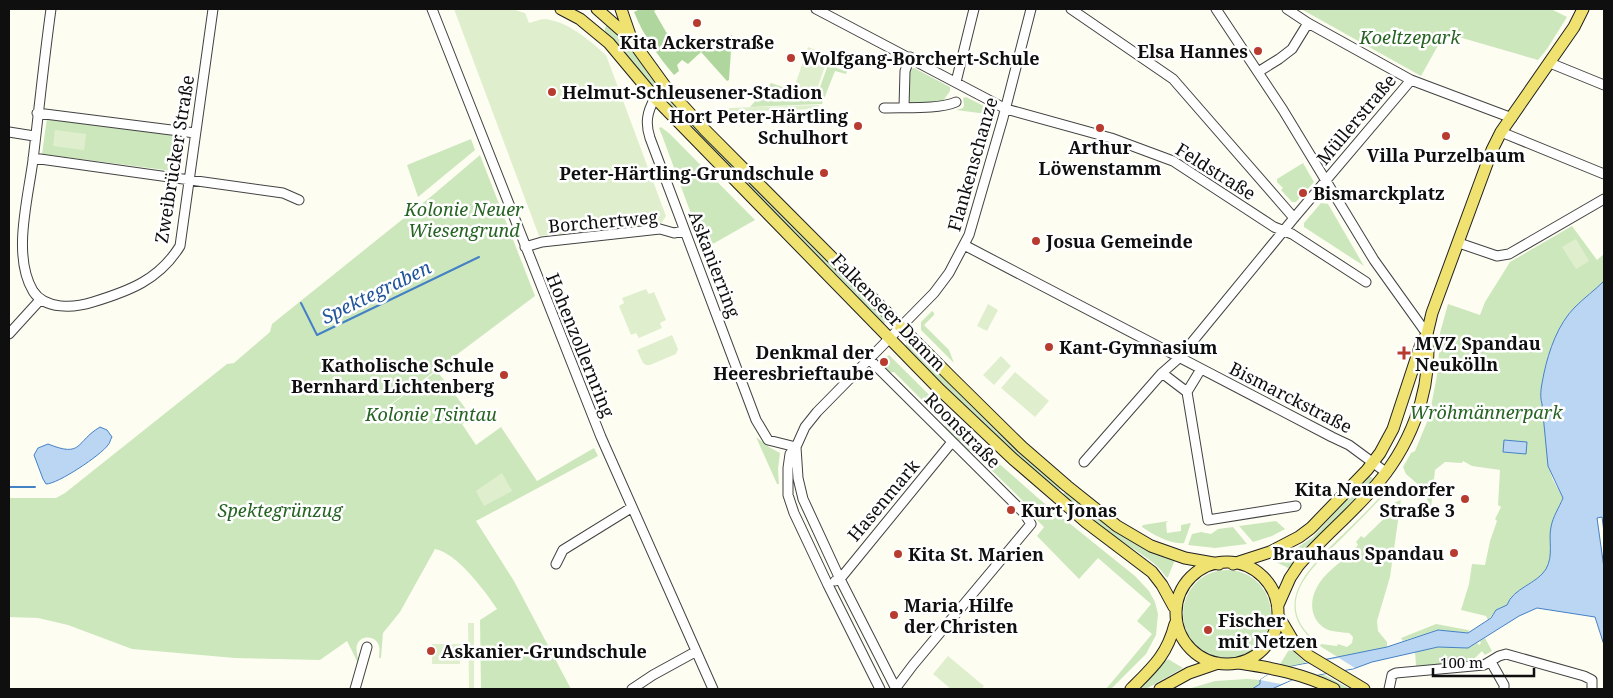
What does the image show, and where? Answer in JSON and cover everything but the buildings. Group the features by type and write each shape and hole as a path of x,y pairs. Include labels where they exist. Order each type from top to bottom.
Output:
{"main road":[{"path":"621,9 631,39"},
{"path":"1233,564 1270,552 1299,538 1352,487 1373,462 1393,429 1432,313 1459,244 1492,150 1501,132 1550,63 1577,22 1583,9"},
{"name":"Falkenseer Damm","path":"565,10 609,43 655,98 890,339 1012,459 1086,522 1152,572 1162,585 1174,607"},
{"path":"591,28 602,10 631,39"},
{"name":"Falkenseer Damm","path":"631,39 665,86 705,130 1022,447 1117,526 1137,539 1165,552 1189,559 1219,564"},
{"path":"655,98 665,86"},
{"path":"1278,606 1288,582 1298,566 1363,500 1387,473 1403,448 1422,396 1428,369 1429,355 1426,334"},
{"path":"1414,366 1428,369"},
{"path":"1131,689 1165,653 1175,624 1174,607 1180,590 1188,579 1203,568 1219,564 1233,564 1250,568 1264,577 1273,590 1280,618 1295,644 1317,661 1364,689"},
{"path":"1235,662 1252,657 1266,648 1275,636 1280,618"},
{"path":"1175,624 1185,643 1192,651 1205,660 1235,662 1280,669 1334,689"},
{"path":"1160,689 1189,674 1220,662"}],"street":[{"path":"9,334 40,300 28,279 23,245 34,136 51,9"},
{"name":"Zweibrücker Straße","path":"40,300 58,305 84,305 109,297 140,285 161,270 172,259 180,246 213,9"},
{"name":"Hohenzollernring","path":"432,9 594,422 713,689"},
{"name":"Feldstraße","path":"816,9 1006,109 1111,138 1169,159 1274,227 1292,234 1366,282"},
{"path":"956,82 974,9"},
{"name":"Flankenschanze","path":"880,689 794,513 788,495 790,454 817,412 901,328 934,293 949,273 972,227 1006,109 1030,9"},
{"path":"1071,9 1174,79 1294,218"},
{"path":"1216,9 1326,180 1378,267 1426,334"},
{"path":"1287,9 1308,23 1411,80 1512,118"},
{"path":"1258,72 1292,49 1308,23"},
{"path":"904,106 904,71 910,57"},
{"path":"1550,63 1604,85"},
{"name":"Müllerstraße","path":"1326,180 1411,80"},
{"name":"Askanierring","path":"655,98 650,108 647,129 756,420 768,440 796,447"},
{"path":"884,108 938,106 956,102"},
{"path":"37,113 195,133"},
{"path":"9,132 34,136"},
{"path":"1501,132 1604,174"},
{"path":"33,158 282,192 299,200"},
{"path":"1084,462 1162,373 1179,358 1326,180"},
{"path":"1459,244 1497,256 1509,254 1604,200"},
{"name":"Borchertweg","path":"525,247 542,242 660,229 674,233 684,231"},
{"name":"Bismarckstraße","path":"964,245 1332,438 1337,438 1387,473"},
{"name":"Roonstraße","path":"869,359 1030,521 1030,526 912,665 895,689"},
{"path":"1201,370 1187,392 1208,520 1296,506"},
{"path":"1162,373 1187,392"},
{"name":"Hasenmark","path":"840,579 952,442"},
{"path":"796,447 800,490 840,579 895,689"},
{"path":"788,495 800,490"},
{"path":"556,564 563,550 631,508"},
{"path":"828,585 840,579"},
{"path":"355,689 367,647"},
{"path":"632,689 695,652"},
{"path":"1389,689 1392,676 1396,673 1484,665 1502,655 1514,656 1584,676 1592,685"},
{"path":"1491,662 1504,685 1504,689"}],"green space":[{"name":"Helmut-Schleusener-Stadion","path":"454,9 512,9 525,13 529,23 542,19 561,23 578,32 606,55 666,216 660,225 539,236"},
{"path":"640,9 657,9 654,11 677,51 732,35 729,80 727,81 701,52 688,64 682,60 677,65 679,71 674,75 646,37 634,12"},
{"name":"Koeltzepark","path":"1301,9 1551,9 1567,17 1538,60 1445,33 1421,76"},
{"path":"607,25 620,35 632,51 655,83 653,87 605,32"},
{"path":"808,47 829,55 815,95 794,88"},
{"path":"832,54 836,55 834,61 838,63 837,68 845,71 851,59 846,74 835,71 822,104 750,107 771,83 816,98"},
{"path":"914,68 950,87 950,91 943,101 911,103 909,101 908,78 910,69"},
{"path":"966,97 990,109 992,113 956,110 963,108 963,98"},
{"path":"671,101 887,321 883,324 668,106"},
{"path":"819,105 819,109 729,112 729,108"},
{"path":"47,118 185,137 180,172 42,154"},
{"path":"661,127 755,220 704,249 659,128"},
{"path":"55,130 86,134 84,150 53,146"},
{"path":"471,139 475,150 418,197 407,165"},
{"name":"Spektegrünzug","path":"480,155 535,296 387,407 391,411 388,407 437,371 472,417 462,424 476,445 501,427 537,481 594,448 598,456 476,521 514,581 571,689 481,689 480,620 497,609 478,583 461,565 443,552 435,549 400,612 383,633 381,658 379,658 377,642 372,638 364,638 357,645 359,665 347,641 320,660 235,658 132,649 68,625 38,618 9,617 9,498 56,498 65,493 227,364 234,363 270,332 272,324"},
{"path":"1303,163 1314,182 1296,202 1292,202 1281,190 1283,188 1277,182 1277,179"},
{"path":"1321,203 1328,204 1364,266 1304,227 1304,223"},
{"name":"Wröhmännerpark","path":"1572,226 1597,260 1604,254 1604,281 1575,307 1559,329 1542,381 1541,396 1548,466 1563,498 1552,523 1550,558 1546,569 1537,579 1514,594 1507,605 1496,610 1488,620 1486,616 1461,610 1469,584 1472,564 1485,565 1497,521 1495,519 1501,507 1498,505 1500,470 1472,466 1463,461 1462,463 1445,462 1435,470 1431,508 1422,488 1406,474 1403,467 1411,453 1415,451 1429,417 1438,370 1440,333 1448,304 1480,315 1485,302 1510,262"},
{"path":"1576,239 1589,261 1576,269 1562,247"},
{"path":"646,289 649,294 654,292 666,320 660,323 662,328 639,338 636,333 631,335 619,306 624,303 622,298"},
{"path":"988,304 998,310 987,331 977,326"},
{"path":"932,311 934,315 924,325 949,350 954,363 921,330 921,322"},
{"path":"672,335 678,349 676,354 650,365 643,363 637,350"},
{"path":"908,342 997,432 1061,488 1057,492 994,435 905,346"},
{"path":"889,355 995,460 1038,498 1135,576 1149,591 1155,602 1158,614 1156,635 1146,654 1111,689 1106,689 1152,634 1137,621 1151,604 1098,558 1079,579 1037,536 1044,527 1023,506 1023,501 972,451 964,451 945,431 945,423 894,372 886,373 878,365"},
{"path":"1001,356 1011,366 994,385 983,375"},
{"path":"1015,372 1049,401 1035,417 1001,388"},
{"path":"756,437 780,453 779,484 777,484"},
{"path":"502,473 512,491 484,506 476,491"},
{"path":"1368,475 1375,480 1290,569 1272,560 1295,549 1313,537"},
{"path":"1065,492 1117,531 1145,547 1175,560 1168,577 1150,560 1103,529 1062,496"},
{"path":"1381,496 1377,503 1316,565 1306,577 1299,590 1296,603 1297,616 1305,630 1318,645 1304,631 1296,617 1294,604 1298,590 1304,577 1325,552"},
{"path":"1401,500 1390,577 1377,621 1378,631 1387,642 1387,647 1339,658 1320,646 1321,644 1337,646 1338,644 1347,647 1352,643 1353,637 1349,633 1326,629 1317,621 1312,610 1314,592 1330,571 1345,558 1341,554 1345,551 1349,554 1358,545 1356,542 1361,536 1364,538 1396,507 1393,503"},
{"path":"1168,521 1166,523 1167,533 1181,531 1181,525 1191,523 1184,543 1168,541 1142,527 1143,525"},
{"path":"1276,521 1285,529 1272,536 1253,542 1239,526"},
{"path":"1233,527 1247,544 1215,548 1188,545 1192,534 1201,532 1211,534 1218,529"},
{"path":"1227,570 1244,573 1258,583 1268,597 1271,614 1268,631 1258,645 1244,655 1227,658 1210,655 1196,645 1186,631 1183,614 1186,597 1196,583 1210,573"},
{"path":"468,623 474,623 474,689 469,689"},
{"path":"1436,624 1470,632 1438,630 1403,641 1401,638"},
{"path":"1485,638 1492,651 1485,655 1482,651 1472,661 1466,661 1466,658 1462,658 1461,662 1454,662 1454,664 1416,666 1415,652 1438,647 1468,648 1477,643 1479,645 1480,641"},
{"path":"432,644 460,644 460,664 432,664"},
{"path":"1290,648 1310,667 1350,689 1340,689 1279,666"},
{"path":"948,656 984,686 982,689 951,689 933,674"},
{"path":"1168,659 1183,668 1146,689 1138,689"},
{"path":"1260,680 1260,684 1252,689 1188,689 1215,681"}],"water":[{"path":"1604,281 1604,532 1602,517 1597,518 1604,568 1604,645 1595,617 1537,608 1519,616 1468,648 1438,647 1372,662 1353,669 1294,679 1272,689 1252,689 1260,684 1260,680 1272,672 1288,667 1387,647 1438,630 1468,633 1491,618 1496,610 1507,605 1514,594 1542,574 1550,558 1552,523 1563,498 1548,466 1541,396 1544,373 1552,346 1564,321 1575,307"},
{"path":"100,427 107,430 112,437 104,450 69,474 46,484 34,455 38,448 48,444 59,448 73,449"},
{"path":"1504,440 1527,442 1526,454 1503,452"}],"pier":[{"path":"1339,658 1355,668 1294,679 1281,684 1260,680 1272,672 1288,667"}],"waterway":[{"name":"Spektegraben","path":"301,303 317,335 479,257"},
{"name":"Spektegraben","path":"9,487 35,487"}],"place":[{"name":"Kita Ackerstraße","path":"697,23"},
{"name":"Elsa Hannes","path":"1258,51"},
{"name":"Wolfgang-Borchert-Schule","path":"791,58"},
{"name":"Helmut-Schleusener-Stadion","path":"552,92"},
{"name":"Hort Peter-Härtling Schulhort","path":"858,126"},
{"name":"Arthur Löwenstamm","path":"1100,128"},
{"name":"Villa Purzelbaum","path":"1446,136"},
{"name":"Peter-Härtling-Grundschule","path":"824,173"},
{"name":"Bismarckplatz","path":"1303,193"},
{"name":"Josua Gemeinde","path":"1036,241"},
{"name":"Kant-Gymnasium","path":"1049,347"},
{"name":"MVZ Spandau Neukölln","path":"1404,353"},
{"name":"Denkmal der Heeresbrieftaube","path":"884,362"},
{"name":"Katholische Schule Bernhard Lichtenberg","path":"504,375"},
{"name":"Kita Neuendorfer Straße 3","path":"1465,499"},
{"name":"Kurt Jonas","path":"1011,510"},
{"name":"Brauhaus Spandau","path":"1454,553"},
{"name":"Kita St. Marien","path":"898,554"},
{"name":"Maria, Hilfe der Christen","path":"894,615"},
{"name":"Fischer mit Netzen","path":"1208,630"},
{"name":"Askanier-Grundschule","path":"431,651"}],"park label":[{"name":"Kolonie Neuer Wiesengrund","path":"464,219"},
{"name":"Kolonie Tsintau","path":"431,414"}]}
